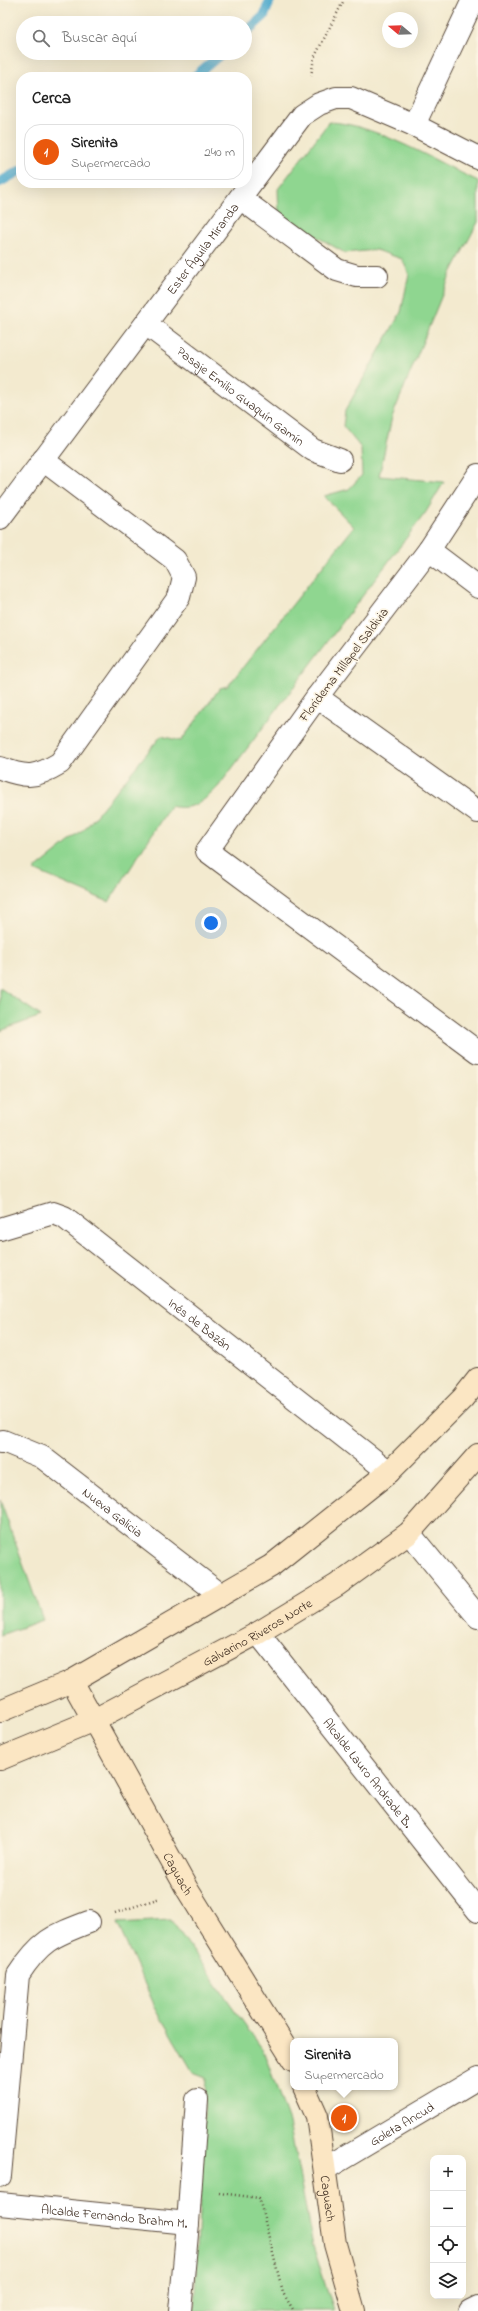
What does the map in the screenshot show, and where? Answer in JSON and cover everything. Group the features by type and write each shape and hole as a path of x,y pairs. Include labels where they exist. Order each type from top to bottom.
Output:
{"street":[{"path":"414,125 473,0"},
{"name":"Ester Águila Miranda","path":"252,182 302,115 318,104 336,98 351,98 414,125 478,158"},
{"name":"Ester Águila Miranda","path":"0,518 247,188"},
{"path":"240,198 337,270 357,276 377,276"},
{"name":"Pasaje Emilio Guaquín Gamín","path":"146,324 313,450 340,460"},
{"path":"0,768 19,775 41,774 60,763 179,597 184,577 175,560 43,460"},
{"name":"Floridema Millapel Saldivia","path":"478,475 430,550 317,697 207,852 478,1052"},
{"path":"430,550 478,587"},
{"path":"317,697 478,812"},
{"name":"Inés de Bazán","path":"0,1229 53,1213 64,1217 389,1472"},
{"path":"0,1711 72,1681 271,1566 389,1472 463,1398 478,1379"},
{"name":"Nueva Galicia","path":"0,1442 3,1441 42,1457 221,1594"},
{"name":"Galvarino Riveros Norte","path":"0,1759 94,1720 258,1633 337,1585 409,1533 478,1454"},
{"path":"409,1533 478,1617"},
{"name":"Alcalde Lauro Andrade B.","path":"258,1633 478,1911"},
{"name":"Caguach","path":"72,1681 187,1889 290,2055"},
{"path":"0,2176 18,1975 32,1953 54,1936 89,1922"},
{"name":"Goleta Ancud","path":"325,2169 478,2078"},
{"name":"Caguach","path":"305,2090 317,2116 336,2244 354,2311"},
{"path":"188,2223 192,2189 197,2100"},
{"name":"Alcalde Fernando Brahm M.","path":"0,2204 188,2223 180,2311"},
{"path":"470,2311 478,2307"}],"path":[{"path":"318,104 311,75 314,58 344,0"},
{"path":"89,1922 187,1889"},
{"path":"192,2189 259,2198 283,2293 294,2311"}],"green space":[{"path":"329,122 346,124 385,136 478,181 478,222 451,273 392,417 379,476 444,482 426,512 218,787 197,804 185,807 170,806 109,902 34,870 85,829 161,736 181,741 220,688 228,686 354,527 324,496 349,489 362,475 361,448 343,426 345,411 401,312 409,274 402,259 376,250 345,253 279,215 278,189"},
{"path":"0,988 41,1016 0,1031"},
{"path":"0,1500 43,1620 0,1635"},
{"path":"171,1920 263,2050 289,2122 313,2246 334,2311 194,2311 206,2077 193,2072 157,2011 117,1923"}],"waterway":[{"path":"252,27 264,16 270,0"},
{"path":"200,72 214,60"},
{"path":"0,182 16,173"}],"place":[{"name":"Sirenita","path":"344,2118"}]}
